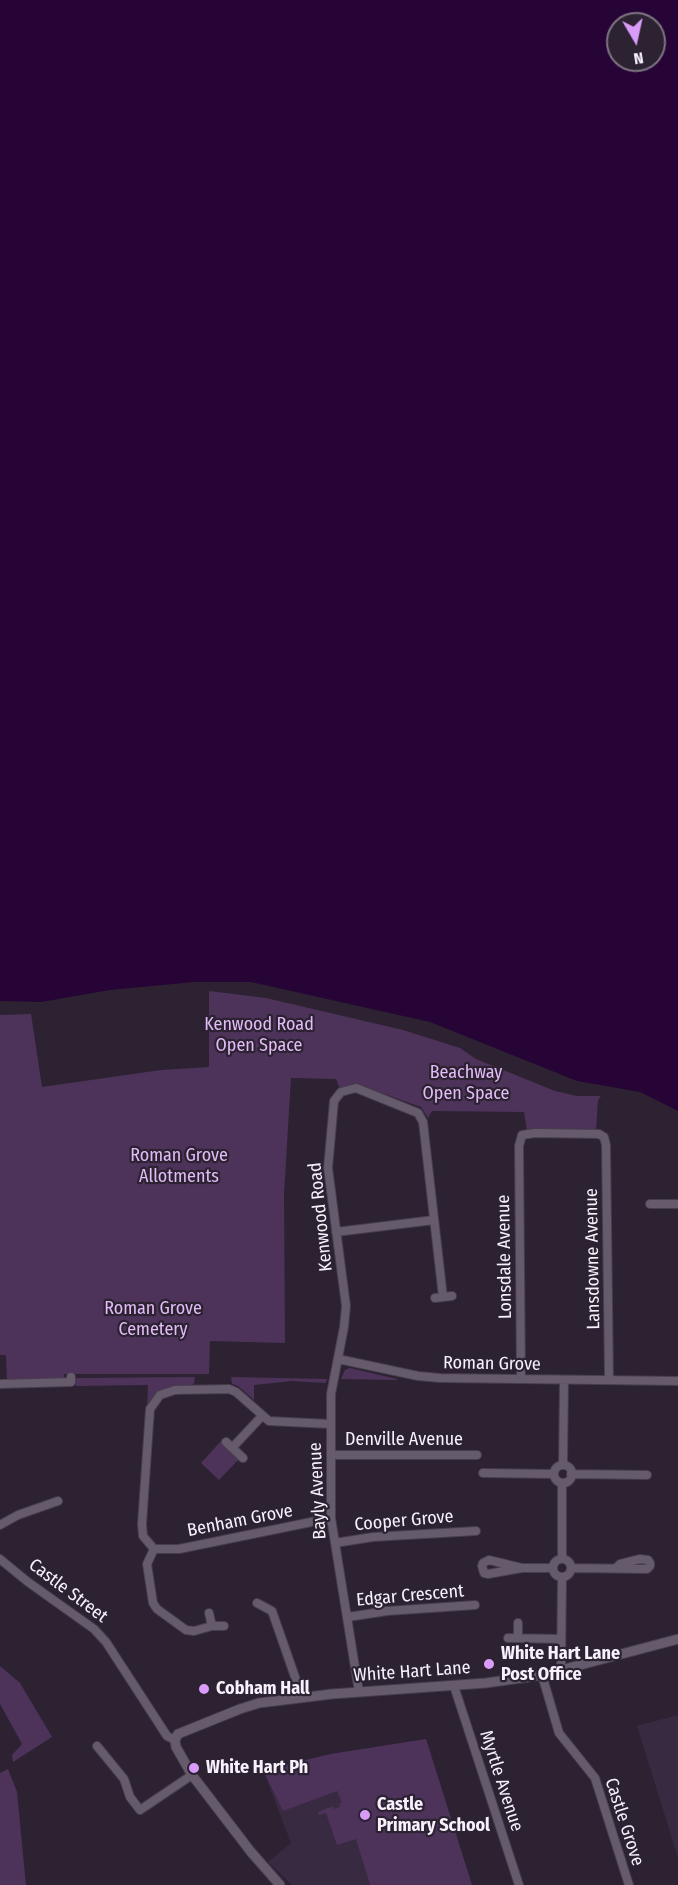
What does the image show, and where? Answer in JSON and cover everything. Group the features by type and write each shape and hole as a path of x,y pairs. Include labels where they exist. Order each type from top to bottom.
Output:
{"street":[{"name":"Kenwood Road","path":"338,1359 346,1306 328,1168 334,1101 336,1095 348,1089 356,1089 418,1113 423,1122 443,1297"},
{"name":"Lansdowne Avenue","path":"522,1135 535,1133 599,1134 604,1137 606,1145 609,1380"},
{"name":"Lonsdale Avenue","path":"521,1379 519,1146 522,1135"},
{"path":"650,1204 678,1203"},
{"path":"336,1232 434,1221"},
{"name":"Roman Grove","path":"338,1359 418,1376 678,1381"},
{"name":"Bayly Avenue","path":"338,1359 331,1394 331,1518 359,1692"},
{"path":"0,1384 71,1382 71,1377"},
{"path":"563,1465 564,1380"},
{"path":"224,1626 212,1626 194,1631 186,1630 157,1609 153,1603 147,1564 154,1549 143,1536 142,1524 150,1409 160,1395 175,1390 230,1389 262,1416 273,1422 330,1424"},
{"path":"243,1458 229,1445 262,1416"},
{"name":"Denville Avenue","path":"331,1455 477,1455"},
{"path":"554,1474 556,1469 563,1465"},
{"path":"563,1465 569,1468 572,1474"},
{"path":"483,1473 554,1474"},
{"path":"554,1474 556,1479 562,1483"},
{"path":"572,1474 647,1475"},
{"path":"562,1483 568,1481 572,1474"},
{"path":"562,1483 562,1559"},
{"path":"0,1526 18,1515 58,1501"},
{"name":"Benham Grove","path":"154,1549 179,1549 331,1518"},
{"name":"Cooper Grove","path":"335,1543 373,1537 476,1531"},
{"name":"Castle Street","path":"0,1559 94,1629 106,1642 167,1736 175,1740"},
{"path":"562,1577 556,1574 553,1568 556,1561 562,1559 567,1561 571,1568"},
{"path":"522,1568 553,1568"},
{"path":"571,1568 616,1568"},
{"path":"562,1577 568,1574 571,1568"},
{"path":"561,1671 562,1577"},
{"path":"257,1603 272,1611 302,1697"},
{"name":"Edgar Crescent","path":"348,1617 387,1611 475,1605"},
{"path":"209,1613 212,1626"},
{"path":"518,1623 519,1638"},
{"path":"508,1638 561,1639"},
{"name":"White Hart Lane","path":"175,1740 178,1734 259,1703 359,1692 454,1686 542,1675 678,1639"},
{"name":"Castle Grove","path":"542,1675 559,1733 595,1778 629,1885"},
{"name":"Myrtle Avenue","path":"454,1686 519,1885"},
{"path":"175,1740 176,1747 192,1775 250,1852 280,1885"},
{"path":"97,1746 124,1779 130,1797 140,1810 192,1775"}],"shaded area":[{"path":"0,0 678,0 678,1111 640,1092 577,1081 430,1022 251,982 194,982 110,990 41,1002 0,1001"},
{"path":"678,1715 678,1858 637,1726"},
{"name":"Castle Primary School","path":"426,1739 472,1885 292,1885 268,1862 291,1843 263,1770 331,1754"}],"green space":[{"path":"209,991 266,998 403,1030 460,1048 476,1059 555,1091 577,1096 601,1096 598,1100 596,1131 527,1131 524,1112 432,1111 428,1118 421,1107 354,1083 341,1092 336,1079 291,1078 284,1194 285,1343 210,1341 209,1374 64,1374 64,1378 7,1381 6,1355 0,1355 0,1015 31,1014 42,1087 161,1070 209,1067"},
{"path":"350,1368 397,1380 341,1379 345,1370"},
{"path":"195,1377 194,1384 190,1386 172,1387 162,1391 147,1410 148,1385 76,1386 76,1378"},
{"path":"231,1377 327,1379 326,1383 292,1381 254,1385 254,1400 238,1386 232,1384"},
{"path":"221,1441 239,1459 219,1480 201,1463"},
{"path":"0,1666 20,1683 52,1737 13,1762 12,1755 22,1744 0,1704"},
{"name":"Castle Primary School","path":"426,1739 472,1885 370,1885 356,1839 337,1845 326,1813 319,1815 318,1812 333,1806 334,1809 340,1807 339,1804 342,1803 337,1791 283,1811 263,1770 331,1754"},
{"path":"8,1769 17,1792 26,1885 0,1885 0,1773"}],"place":[{"name":"White Hart Lane Post Office","path":"489,1664"},
{"name":"Cobham Hall","path":"204,1689"},
{"name":"White Hart Ph","path":"194,1768"},
{"name":"Castle Primary School","path":"365,1815"}],"park label":[{"name":"Kenwood Road Open Space","path":"259,1035"},
{"name":"Beachway Open Space","path":"466,1083"},
{"name":"Roman Grove Allotments","path":"179,1166"},
{"name":"Roman Grove Cemetery","path":"153,1319"}]}
